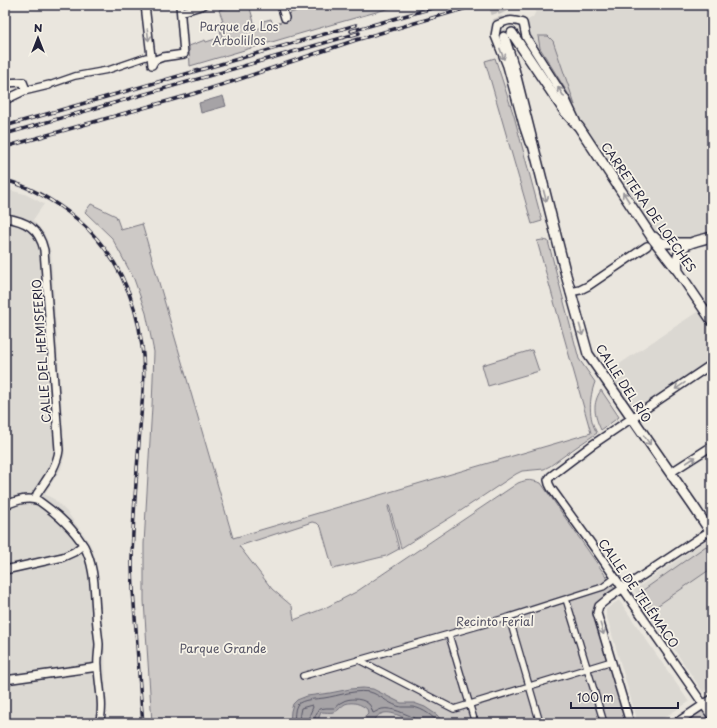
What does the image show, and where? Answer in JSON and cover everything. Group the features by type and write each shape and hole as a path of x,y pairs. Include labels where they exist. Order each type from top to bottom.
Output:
{"street":[{"path":"145,5 152,65 155,60 163,57 184,54 181,8 204,5"},
{"path":"281,5 285,18"},
{"name":"CARRETERA DE LOECHES","path":"505,22 511,19 523,23 526,37 566,100 579,127 656,243 678,271 712,321"},
{"name":"CALLE DEL RÍO","path":"505,22 497,25 495,36 507,66 524,128 536,159"},
{"name":"CARRETERA DE LOECHES","path":"508,35 565,112 579,127"},
{"name":"CALLE DEL RÍO","path":"508,35 513,65 536,159 570,292 588,354 711,531"},
{"path":"5,100 24,91 49,85 75,76 108,70 146,57"},
{"path":"5,82 23,82 24,91"},
{"name":"CALLE DEL HEMISFERIO","path":"5,218 25,223 33,228 41,240 44,250 59,450 55,464 35,499"},
{"path":"647,229 659,242 691,243"},
{"path":"678,271 677,257 685,246 712,237"},
{"path":"668,259 672,248 679,243"},
{"path":"570,292 580,290 588,286 646,246"},
{"path":"632,418 712,364"},
{"name":"CALLE DE TELÉMACO","path":"632,418 592,445 551,476 548,480 549,484 712,717"},
{"path":"670,473 712,446"},
{"path":"5,504 29,498 39,501 61,518 71,529 83,546 91,562 93,569 99,645 98,667 101,704 99,723"},
{"path":"630,723 597,613 600,606 610,597 711,531"},
{"path":"5,570 63,556 74,552 83,546"},
{"path":"303,676 449,635 566,599 603,586 615,578"},
{"path":"566,599 604,723"},
{"path":"508,617 540,723"},
{"path":"449,635 475,723"},
{"path":"359,660 454,709 612,661"},
{"path":"5,680 98,667"},
{"path":"676,723 712,699"}],"shaded area":[{"path":"539,5 712,5 712,237 663,243 647,229 526,37 523,23 533,17"},
{"path":"5,189 25,194 44,204 33,220 44,233 51,252 65,454 61,469 45,493 54,499 67,512 87,539 94,554 98,573 105,650 106,715 104,723 5,723"},
{"path":"703,308 712,321 712,364 632,418 603,375"},
{"path":"705,541 712,550 712,686 703,692 634,590"},
{"path":"619,600 689,702 655,723 638,723 606,614 606,609"}],"green space":[{"name":"Parque de Los Arbolillos","path":"238,5 249,5 256,29 264,27 263,21 271,19 273,25 281,22 290,13 318,5 401,5 190,66 189,46 205,40 206,42 222,37 218,23 223,21 219,10"},
{"path":"538,36 548,36 553,41 575,105 540,48"},
{"path":"495,58 514,116 542,221 532,224 485,61"},
{"path":"91,204 116,216 121,230 142,224 233,538 591,433 537,241 548,241 579,359 595,382 590,408 592,421 597,433 550,466 544,469 522,471 516,474 401,548 389,505 388,507 399,549 386,556 333,569 321,527 317,523 312,522 239,546 272,589 292,606 294,620 325,608 356,592 518,483 530,480 541,483 617,592 610,597 597,613 630,723 152,723 144,601 144,544 154,352 146,313 134,279 112,238 85,212"},
{"path":"532,350 539,371 488,386 482,365"},
{"path":"601,390 619,417 601,430 597,419 595,405"},
{"path":"706,546 712,555 712,568 651,610 639,593"},
{"path":"703,705 712,717 712,723 676,723"}],"water":[{"path":"223,96 226,106 201,113 199,103"},
{"path":"363,688 373,689 401,703 414,703 425,707 437,715 444,723 416,723 394,714 385,713 378,715 373,723 359,723 368,713 367,709 360,704 351,703 345,704 334,712 321,712 319,717 320,723 290,723 293,704 297,700 307,696"}],"tunnel":[{"path":"493,5 504,37"},
{"path":"499,5 512,33"}],"railway":[{"path":"351,31 443,5"},
{"path":"5,147 193,94 356,40 477,5"},
{"path":"5,126 356,25"},
{"path":"5,134 359,33"},
{"path":"5,180 34,191 52,201 77,219 102,245 113,260 122,276 135,310 144,366 132,559 133,594 143,723"}],"park label":[{"name":"Recinto Ferial","path":"495,621"},
{"name":"Parque Grande","path":"223,648"}]}
